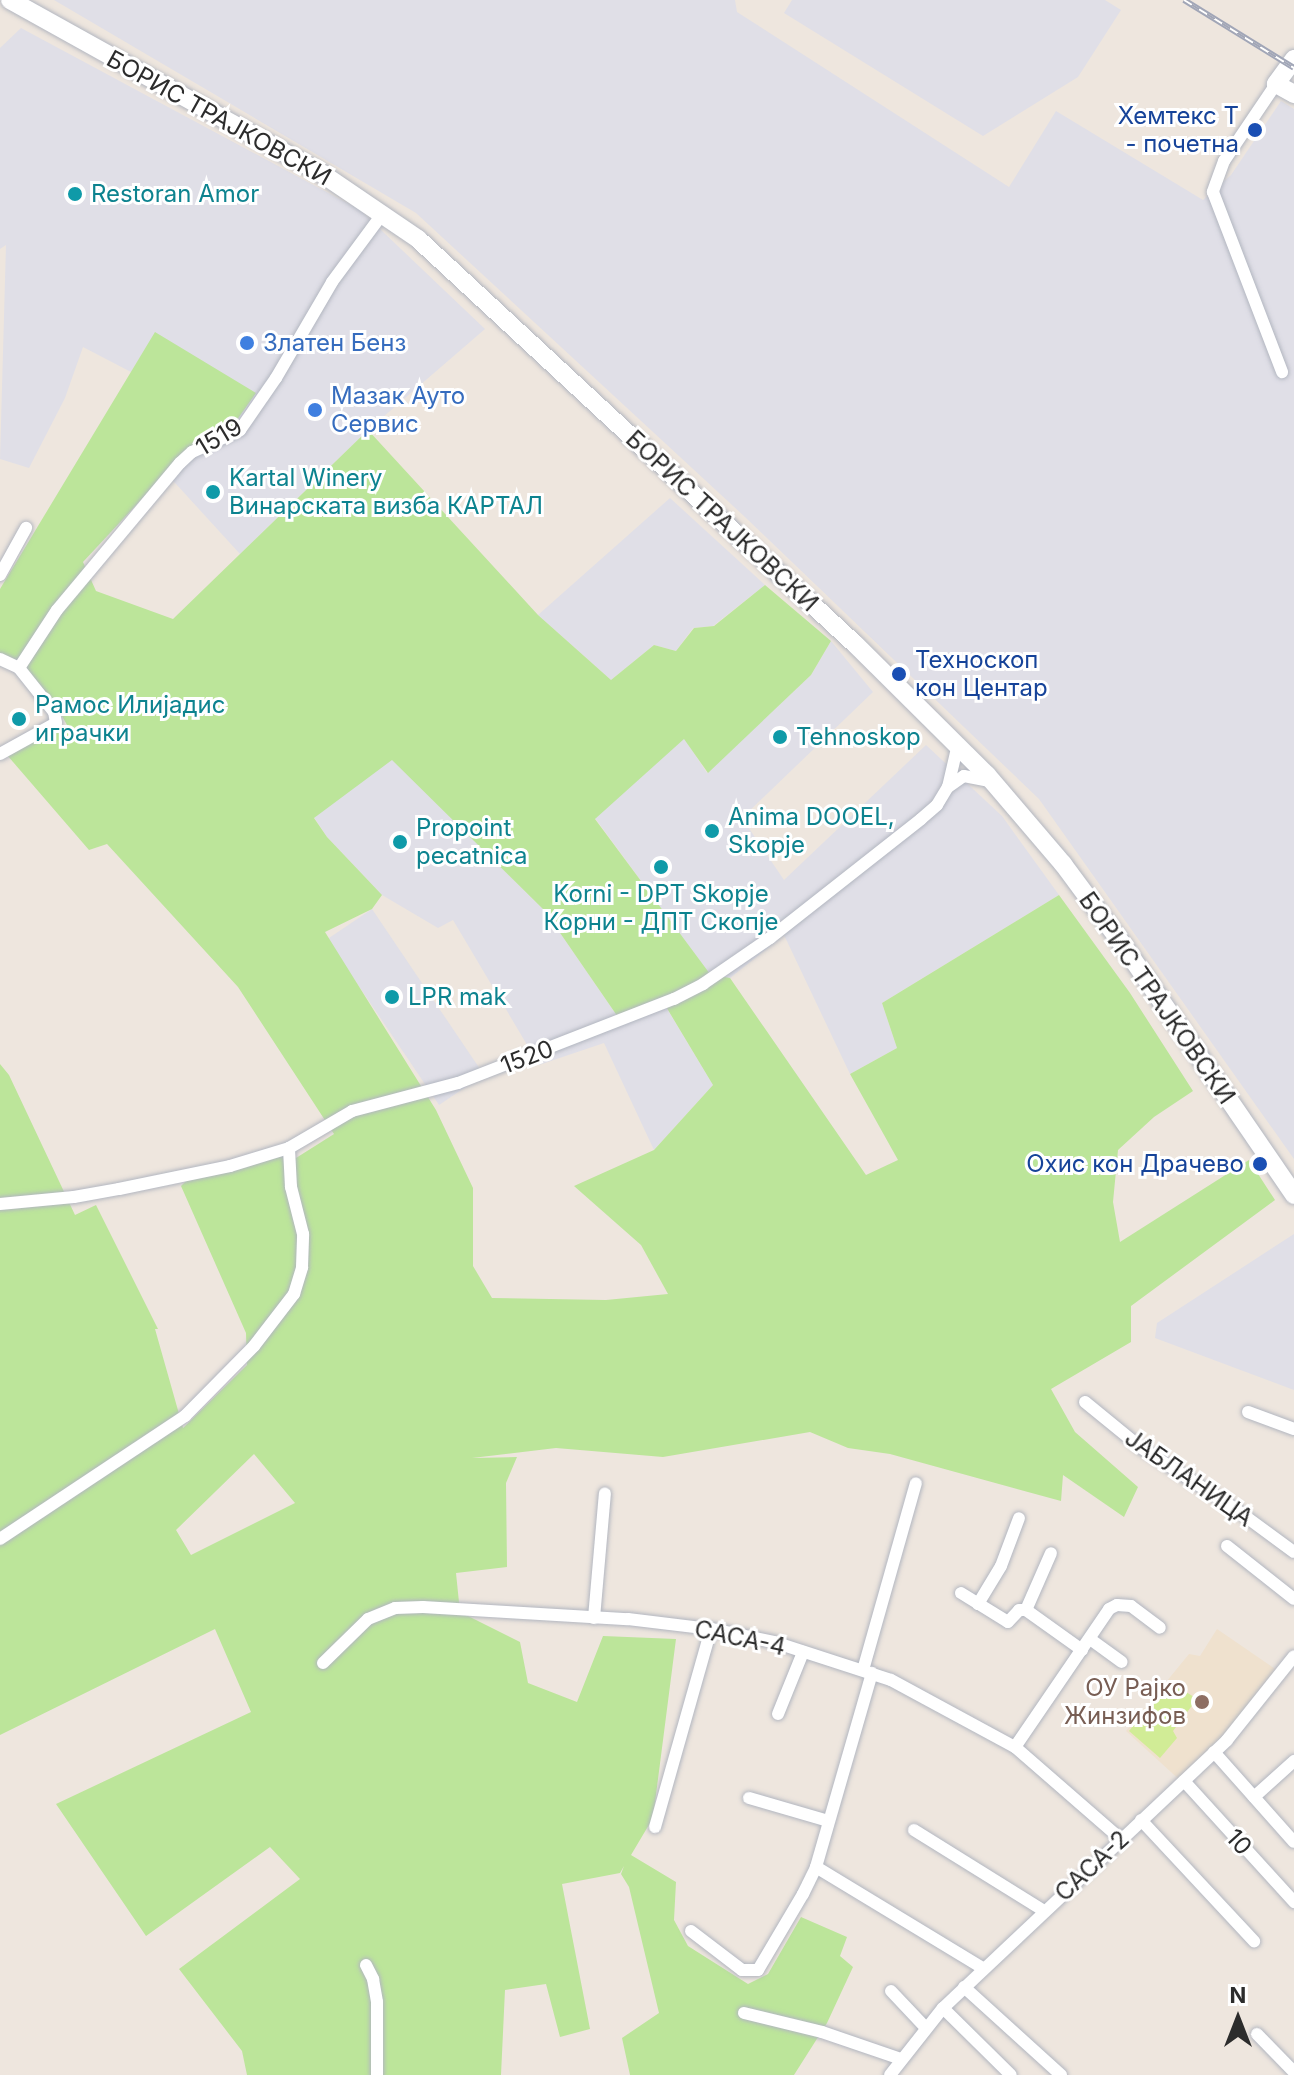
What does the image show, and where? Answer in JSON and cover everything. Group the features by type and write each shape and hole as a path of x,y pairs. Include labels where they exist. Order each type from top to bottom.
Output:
{"main road":[{"name":"БОРИС ТРАЈКОВСКИ","path":"10,0 272,145 383,213 418,239 856,645 995,783 1123,945 1294,1195"},
{"path":"1294,59 1276,84 1294,94"}],"street":[{"path":"1276,84 1224,161 1213,192 1282,372"},
{"name":"1519","path":"19,668 57,610 180,463 192,452 240,430 256,411 332,282 383,213"},
{"path":"0,575 26,528"},
{"path":"0,659 19,668 54,712 56,723 0,754"},
{"name":"1520","path":"0,1204 104,1192 230,1166 289,1148 352,1111 458,1083 589,1034 703,984 904,834 937,805 948,787 958,744"},
{"path":"948,787 964,776 995,783"},
{"path":"0,1539 185,1416 254,1346 282,1311 300,1281 303,1253 303,1234 291,1187 289,1148"},
{"name":"ЈАБЛАНИЦА","path":"1085,1402 1140,1447 1234,1508 1294,1552"},
{"path":"1248,1412 1294,1429"},
{"path":"691,1931 742,1970 758,1970 803,1894 816,1867 916,1483"},
{"path":"594,1618 605,1493"},
{"path":"978,1604 1001,1566 1019,1518"},
{"path":"1227,1546 1294,1599"},
{"path":"1026,1610 1051,1553"},
{"path":"961,1593 1009,1622 1019,1610 1026,1610 1082,1650"},
{"path":"1015,1747 1109,1609 1117,1605 1131,1606 1160,1628"},
{"name":"САСА-4","path":"323,1663 368,1619 395,1608 469,1609 711,1629 868,1671 1015,1747 1122,1840"},
{"path":"655,1827 711,1629"},
{"path":"1090,1639 1122,1662"},
{"path":"778,1714 803,1652"},
{"name":"САСА-2","path":"890,2075 943,2008 1214,1752 1293,1661"},
{"path":"1214,1752 1294,1842"},
{"path":"1254,1797 1294,1761"},
{"name":"10","path":"1184,1781 1294,1902"},
{"path":"749,1798 828,1821"},
{"path":"1141,1820 1254,1941"},
{"path":"914,1830 1044,1911"},
{"path":"816,1867 983,1968"},
{"path":"366,1965 373,1979 377,2002 377,2075"},
{"path":"964,1987 1061,2075"},
{"path":"891,1991 925,2027"},
{"path":"943,2008 1011,2075"},
{"path":"744,2013 851,2041 901,2059"},
{"path":"1257,2034 1294,2072"}],"shaded area":[{"path":"54,0 735,0 737,12 1009,187 1056,111 1203,200 1231,175 1281,101 1294,109 1294,1159 1039,799 745,517 416,213"},
{"path":"792,0 1105,0 1121,10 1078,77 983,136 784,13"},
{"path":"21,28 360,210 485,329 368,430 240,554 166,473 155,333 131,372 83,347 65,398 29,468 0,459 6,245 0,249 0,48"},
{"path":"670,498 765,585 713,626 693,628 676,651 654,645 611,680 538,615"},
{"path":"831,641 873,692 742,818 784,880 926,745 1002,816 1059,895 882,1003 897,1048 850,1074 784,935 730,978 710,975 595,818 684,738 707,773 811,675"},
{"path":"392,759 545,911 620,1020 660,997 713,1085 654,1150 604,1043 539,1065 453,920 438,928 382,895 327,837 314,817"},
{"path":"372,909 484,1075 439,1105 327,939"},
{"path":"1294,1234 1294,1390 1155,1338 1157,1323"},
{"name":"ОУ Рајко Жинзифов","path":"1217,1629 1281,1673 1183,1783 1126,1731 1189,1654 1200,1656"}],"green space":[{"path":"155,332 256,393 232,427 166,473 83,562 96,591 173,619 368,430 538,615 611,680 654,645 676,651 694,628 714,626 765,585 831,641 811,675 708,773 684,739 595,819 710,974 730,978 866,1175 898,1160 850,1074 897,1048 882,1003 1059,895 1130,993 1193,1091 1154,1117 1118,1150 1113,1202 1120,1242 1249,1160 1275,1200 1131,1306 1131,1342 1051,1389 1075,1432 1138,1487 1124,1517 1063,1475 1061,1501 890,1454 848,1448 810,1432 663,1457 556,1448 472,1458 517,1457 506,1483 507,1567 456,1573 460,1612 520,1642 528,1683 577,1702 603,1636 676,1639 653,1818 631,1855 676,1882 674,1920 688,1946 748,1984 768,1974 801,1917 847,1937 840,1956 853,1967 827,2023 794,2075 630,2075 622,2038 659,2013 629,1887 621,1874 624,1866 620,1873 562,1884 590,2029 560,2037 546,1984 505,1990 501,2075 247,2075 242,2051 179,1969 300,1879 270,1847 146,1936 56,1804 251,1712 215,1629 0,1735 0,1064 9,1075 75,1215 96,1205 158,1329 155,1329 183,1428 247,1365 246,1333 181,1186 197,1170 279,1150 296,1158 334,1134 238,987 107,844 89,850 7,755 67,725 54,702 0,657 0,589","holes":["392,760 545,911 620,1020 662,1000 713,1085 654,1150 574,1186 641,1245 668,1294 606,1300 492,1298 473,1266 473,1188 436,1110 325,932 372,909 382,895 327,837 314,818","254,1454 295,1503 191,1555 176,1530"]},
{"path":"1169,1681 1197,1699 1173,1731 1177,1738 1160,1758 1129,1731"}],"railway":[{"path":"1184,0 1294,68"}],"place":[{"name":"Хемтекс Т - почетна","path":"1255,130"},
{"name":"Restoran Amor","path":"75,194"},
{"name":"Златен Бенз","path":"247,343"},
{"name":"Мазак Ауто Сервис","path":"315,410"},
{"name":"Kartal Winery Винарската визба КАРТАЛ","path":"213,492"},
{"name":"Техноскоп кон Центар","path":"899,674"},
{"name":"Рамос Илијадис играчки","path":"19,719"},
{"name":"Tehnoskop","path":"780,737"},
{"name":"Anima DOOEL, Skopje","path":"712,831"},
{"name":"Propoint pecatnica","path":"400,842"},
{"name":"Korni - DPT Skopje Корни - ДПТ Скопје","path":"661,867"},
{"name":"LPR mak","path":"392,997"},
{"name":"Охис кон Драчево","path":"1260,1164"},
{"name":"ОУ Рајко Жинзифов","path":"1202,1702"}]}
